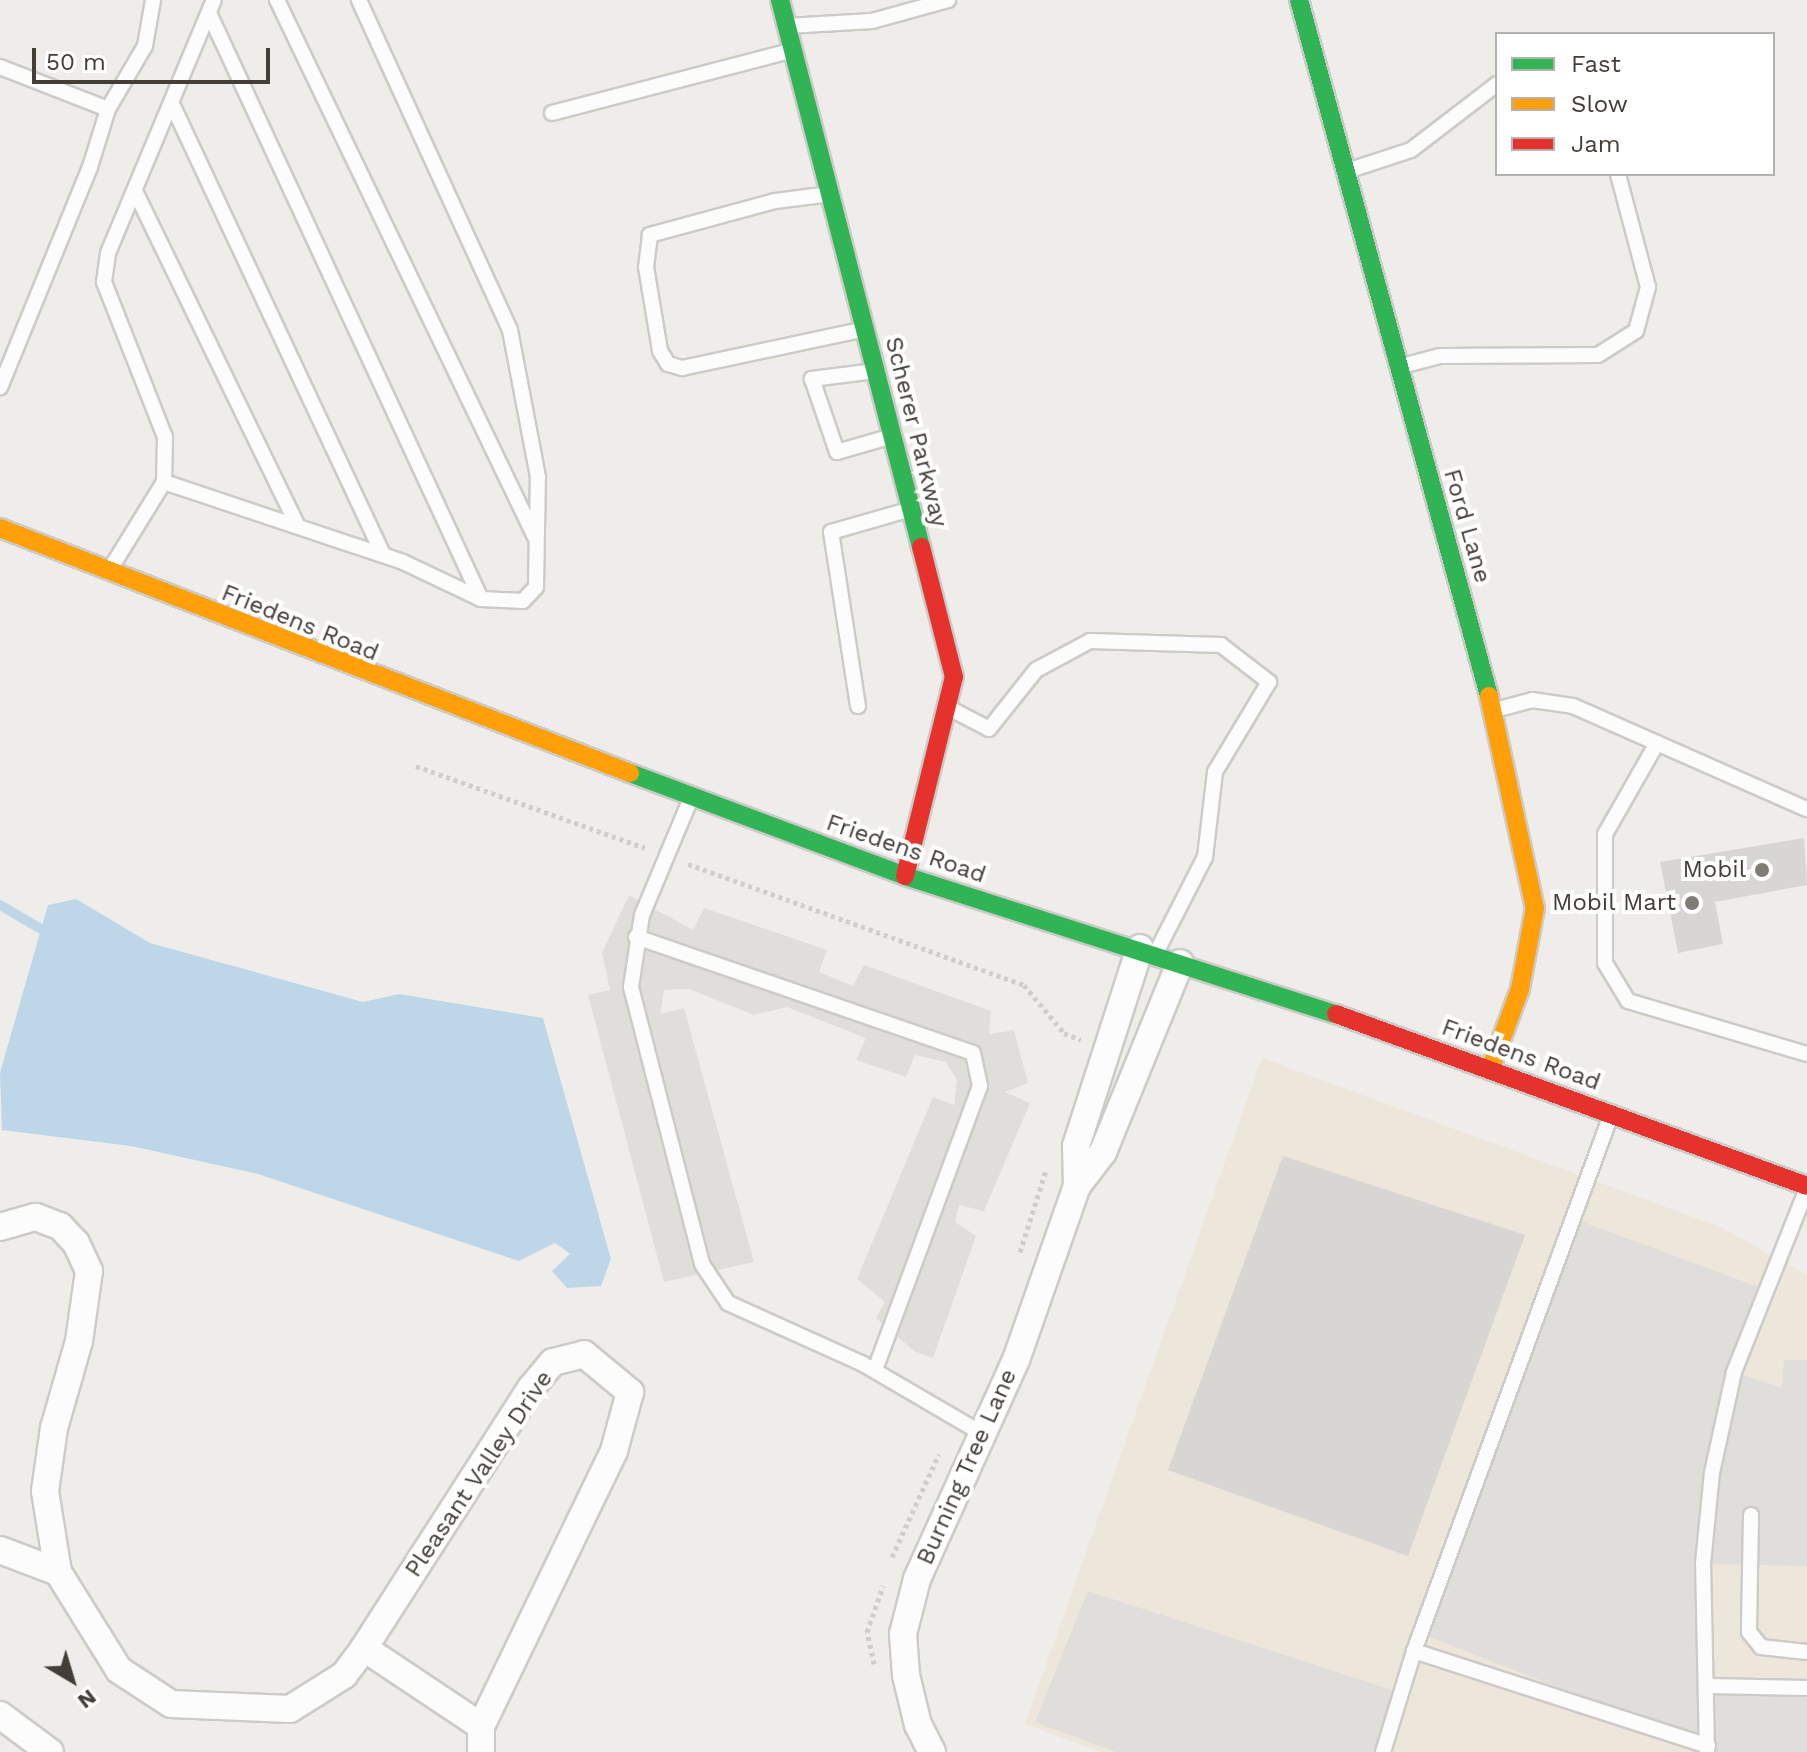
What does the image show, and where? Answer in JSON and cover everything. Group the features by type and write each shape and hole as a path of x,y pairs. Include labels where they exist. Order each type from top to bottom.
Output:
{"street":[{"name":"Scherer Parkway","path":"780,0 954,677 905,876"},
{"name":"Ford Lane","path":"1299,0 1493,710 1535,908 1520,989 1491,1067"},
{"name":"Friedens Road","path":"0,528 691,798 905,876 1159,955 1491,1067 1807,1188"},
{"name":"Burning Tree Lane","path":"1077,1186 1076,1146 1159,955"},
{"name":"Burning Tree Lane","path":"932,1752 918,1725 903,1634 917,1579 1016,1360 1077,1186 1103,1152 1159,955"},
{"name":"Pleasant Valley Drive","path":"0,1227 36,1217 60,1226 76,1243 89,1271 79,1341 54,1428 45,1491 58,1572 119,1670 171,1704 290,1709 344,1675 531,1388 553,1362 584,1354 630,1392 614,1451 481,1739 364,1648"},
{"path":"0,1550 58,1572"},
{"path":"0,1715 50,1752"}],"lane":[{"path":"0,387 90,167 108,109 145,46 153,0"},
{"path":"277,0 537,541"},
{"path":"164,482 383,555 481,599 523,601 536,587 538,477 510,330 359,0"},
{"path":"787,26 872,21 948,0"},
{"path":"212,7 481,599"},
{"path":"109,571 164,482 165,437 104,282 108,253 212,7"},
{"path":"552,113 793,50"},
{"path":"0,67 108,109"},
{"path":"1345,171 1411,150 1495,86"},
{"path":"172,104 383,555"},
{"path":"1398,367 1439,356 1598,355 1636,331 1648,287 1619,176"},
{"path":"135,191 297,525"},
{"path":"830,194 775,201 650,235 646,267 660,351 668,364 682,368 865,329"},
{"path":"876,371 812,379 837,452 892,436"},
{"path":"858,706 831,532 911,509"},
{"path":"947,706 989,729 1036,670 1090,641 1221,645 1269,682 1215,772 1205,857 1159,955"},
{"path":"1493,710 1532,700 1573,706 1807,809"},
{"path":"1657,743 1605,834 1605,963 1628,1001 1807,1054"},
{"path":"691,798 636,937 631,987 702,1264 728,1303 875,1370 983,1434"},
{"path":"636,937 973,1053 980,1086 875,1370"},
{"path":"1383,1752 1414,1651 1611,1114"},
{"path":"1414,1651 1708,1749 1709,1686 1703,1564 1720,1434 1749,1330 1807,1188"},
{"path":"1751,1515 1749,1632 1761,1647 1807,1652"},
{"path":"1709,1686 1807,1688"}],"path":[{"path":"416,766 1024,985 1064,1033 1085,1042 1080,1055"},
{"path":"1019,1255 1046,1167"},
{"path":"891,1561 905,1519 957,1418"},
{"path":"876,1677 867,1632 886,1576"}],"shaded area":[{"path":"629,895 693,930 704,908 827,950 819,972 853,986 864,965 991,1011 989,1034 1014,1030 1028,1083 1005,1092 1030,1103 984,1211 959,1205 955,1222 976,1236 933,1358 914,1351 876,1318 885,1302 857,1279 933,1097 954,1105 957,1080 946,1062 915,1055 906,1077 856,1060 866,1038 787,1007 754,1015 689,989 664,990 660,1014 684,1008 754,1262 664,1282 588,995 610,990 602,953"},
{"path":"1262,1058 1720,1227 1807,1275 1807,1752 1101,1752 1025,1724"},
{"path":"1572,1218 1764,1289 1734,1372 1782,1388 1784,1360 1807,1360 1807,1566 1703,1564 1709,1686 1807,1688 1807,1752 1707,1752 1707,1746 1420,1633"},
{"path":"1088,1591 1401,1693 1383,1752 1116,1752 1035,1722"}],"water":[{"path":"76,899 150,943 363,1002 399,994 543,1018 611,1259 601,1286 567,1288 552,1271 570,1254 555,1243 519,1261 258,1174 131,1146 2,1130 0,1073 48,905"}],"building":[{"path":"1804,838 1807,885 1715,902 1723,944 1678,953 1660,862"},
{"path":"1283,1156 1525,1235 1408,1556 1168,1470"}],"waterway":[{"path":"0,905 41,929"}],"traffic: fast":[{"path":"780,0 921,547"},
{"path":"1299,0 1489,696"},
{"path":"630,773 905,876 1336,1014"}],"traffic: slow":[{"path":"0,528 630,773"},
{"path":"1489,696 1535,908 1520,989 1491,1067"}],"traffic: jam":[{"path":"905,876 954,677 921,547"},
{"path":"1336,1014 1807,1186"}],"place":[{"name":"Mobil","path":"1762,870"},
{"name":"Mobil Mart","path":"1692,903"}]}
